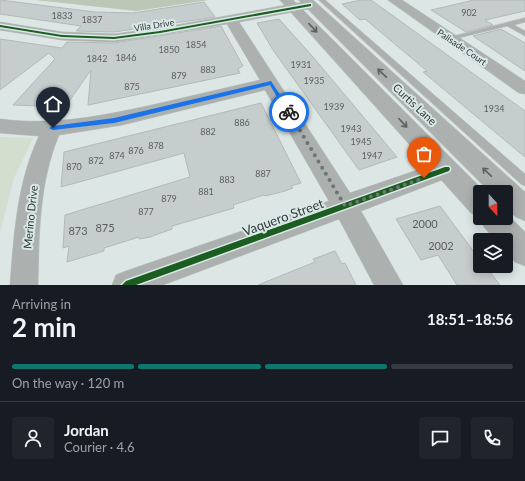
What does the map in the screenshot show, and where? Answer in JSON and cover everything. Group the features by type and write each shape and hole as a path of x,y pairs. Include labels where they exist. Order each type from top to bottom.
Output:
{"street":[{"name":"Villa Drive","path":"0,26 62,36 114,38 160,32 231,19 303,2"},
{"name":"Curtis Lane","path":"303,2 447,169 473,197"},
{"name":"Curtis Lane","path":"303,2 525,208"},
{"name":"Palisade Court","path":"402,2 450,38 525,89"},
{"path":"231,19 345,206 389,285"},
{"path":"0,126 53,128 114,120 271,83"},
{"name":"Merino Drive","path":"24,285 28,213 32,189 41,152 53,128"},
{"name":"Vaquero Street","path":"126,285 447,169"},
{"path":"500,225 525,252"}],"lane":[{"path":"303,2 525,181"},
{"path":"450,38 525,20"},
{"path":"508,24 525,34"}],"green space":[{"path":"35,0 209,0 136,11"},
{"path":"0,137 33,138 14,178 0,232"}],"building":[{"path":"0,0 95,12 133,13 204,2 215,17 114,32 76,31 81,26 0,14"},
{"path":"361,0 371,0 525,111 525,157 423,72 427,71 365,19 360,20 342,4"},
{"path":"474,0 525,0 525,11 485,20 493,25 466,32 431,10"},
{"path":"279,19 397,157 359,170 273,50 257,23"},
{"path":"221,26 243,66 238,69 240,73 88,105 91,70 65,107 13,105 55,59 49,53 0,90 0,39 62,48 67,42 114,43"},
{"path":"501,29 525,43 525,71 473,36"},
{"path":"261,103 301,183 291,186 293,188 285,191 264,195 233,205 234,208 172,226 172,229 150,237 139,239 139,237 104,248 104,251 67,262 69,246 63,248 65,215 190,177 184,153 61,187 64,152"},
{"path":"440,206 473,251 473,273 491,273 500,285 457,285 438,255 421,260 396,219"},
{"path":"335,251 342,264 345,263 356,285 258,285 315,262 313,259"}],"cycle path":[{"path":"0,26 62,36 114,38 160,32 310,5"},
{"path":"126,285 447,169"}],"way so far":[{"path":"289,112 345,206 424,178"}],"route":[{"path":"53,128 81,126 114,120 271,83 289,112"}]}
